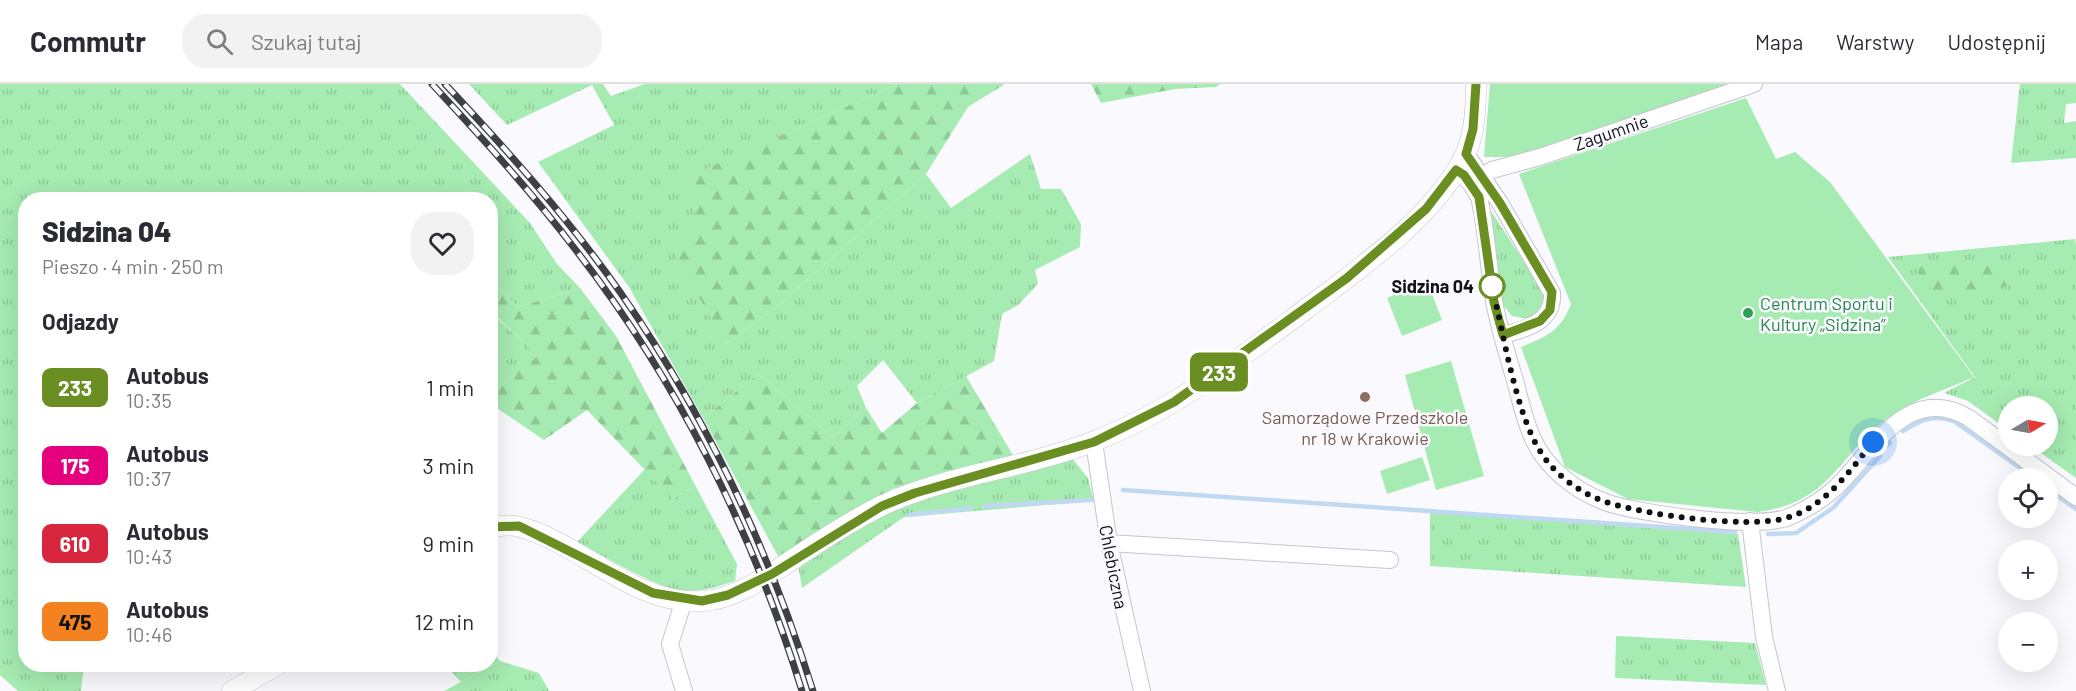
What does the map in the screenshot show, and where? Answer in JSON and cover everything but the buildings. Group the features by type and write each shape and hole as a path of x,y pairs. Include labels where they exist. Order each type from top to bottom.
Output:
{"street":[{"path":"498,527 519,526 653,593 684,600 702,601 741,590 772,574 882,506 915,493 1094,442 1174,402 1316,301 1412,222 1442,190 1461,162 1473,129 1476,84"},
{"name":"Zagumnie","path":"1476,180 1754,84"},
{"path":"1461,162 1476,180 1552,292 1550,310 1540,321 1503,335"},
{"path":"1476,180 1494,302 1534,441 1555,470 1571,484 1605,502 1639,510 1750,521 1786,518 1811,507 1844,480 1873,442 1889,428 1917,411 1938,408 1953,410 1969,418 2076,497"},
{"name":"Chlebiczna","path":"1094,442 1109,543 1142,691"},
{"path":"1750,521 1764,637 1777,691"},
{"path":"1109,543 1390,560"},
{"path":"684,600 670,644 684,691"},
{"path":"232,691 265,672"}],"green space":[{"path":"0,84 400,84 530,223 557,264 580,288 518,307 498,287 498,192 18,192 18,672 83,672 81,691 18,691 0,675"},
{"path":"469,84 603,84 611,96 645,84 898,84 686,178 701,230 726,344 780,304 926,174 951,208 1030,154 1041,189 1061,189 1081,224 1080,247 1035,270 1038,284 1018,305 1002,314 994,361 917,403 883,360 857,386 866,408 833,437 758,374 703,418 629,287 538,162 614,125 592,85 507,125"},
{"path":"898,84 1005,84 968,107 926,174 780,304 726,344 672,250 701,230 685,178"},
{"path":"1091,84 1221,84 1216,87 1175,89 1101,103"},
{"path":"1490,84 1738,84 1513,157 1484,157"},
{"path":"2020,84 2076,84 2076,103 2066,104 2064,123 2076,121 2076,158 2011,163"},
{"name":"Centrum Sportu i Kultury „Sidzina”","path":"1746,98 1776,159 1795,152 1830,182 1974,377 1921,399 1891,416 1873,430 1833,475 1819,487 1803,498 1782,507 1757,512 1628,499 1565,467 1521,347 1552,332 1562,321 1571,304 1519,174"},
{"path":"1491,211 1543,291 1541,308 1527,319 1512,316 1503,305"},
{"path":"2075,239 2076,478 2045,456 2058,456 2058,396 1998,396 1998,423 1968,401 1944,393 1975,377 1888,257"},
{"path":"2011,262 2016,284 1938,299 1914,267"},
{"path":"1427,281 1442,320 1402,336 1387,298"},
{"path":"498,287 518,307 580,288 616,336 695,485 673,499 587,410 544,440 498,409 498,388 538,356 498,318"},
{"path":"498,319 539,356 498,388"},
{"path":"1451,361 1484,476 1436,490 1405,375"},
{"path":"758,374 833,437 866,408 882,433 917,403 966,376 1014,457 892,489 779,558 703,418"},
{"path":"1422,457 1430,480 1387,494 1380,471"},
{"path":"1072,458 1088,478 1094,501 904,517 802,588 798,564 909,501"},
{"path":"646,468 673,499 695,485 737,564 735,581 700,590 679,590 641,576 577,542"},
{"path":"1430,512 1738,534 1746,587 1430,566"},
{"path":"1616,636 1755,643 1766,685 1615,678"},
{"path":"498,662 539,673 549,691 444,691 479,672 498,672"},
{"path":"452,672 480,672 461,682"}],"waterway":[{"path":"1903,431 1927,419 1940,418 1954,421 2020,468"},
{"path":"1768,534 1796,533 1833,508 1880,456"},
{"path":"1123,490 1735,532"},
{"path":"2058,496 2076,509"},
{"path":"984,506 1092,500"},
{"path":"909,515 970,508"}],"railway":[{"path":"432,84 558,227 612,299 647,351 679,404 736,516 760,573 802,691"},
{"path":"445,84 558,211 620,292 651,338 707,434 732,484 776,586 813,691"}],"bus line":[{"name":"233","path":"498,527 519,526 653,593 684,600 702,601 728,595 772,574 808,549 882,506 915,493 1094,442 1174,402 1347,278 1426,209 1456,170 1464,175 1479,197 1494,302 1503,335 1532,326 1549,311 1553,302 1552,292 1550,284 1500,203 1466,154 1473,129 1476,84"}],"place":[{"name":"Sidzina 04","path":"1492,286"},
{"name":"Centrum Sportu i Kultury „Sidzina”","path":"1748,313"},
{"name":"Samorządowe Przedszkole nr 18 w Krakowie","path":"1365,397"}],"route":[{"path":"1492,286 1508,354 1527,424 1534,441 1542,455 1571,484 1605,502 1639,510 1696,518 1750,521 1786,518 1811,507 1844,480 1873,442"}]}
